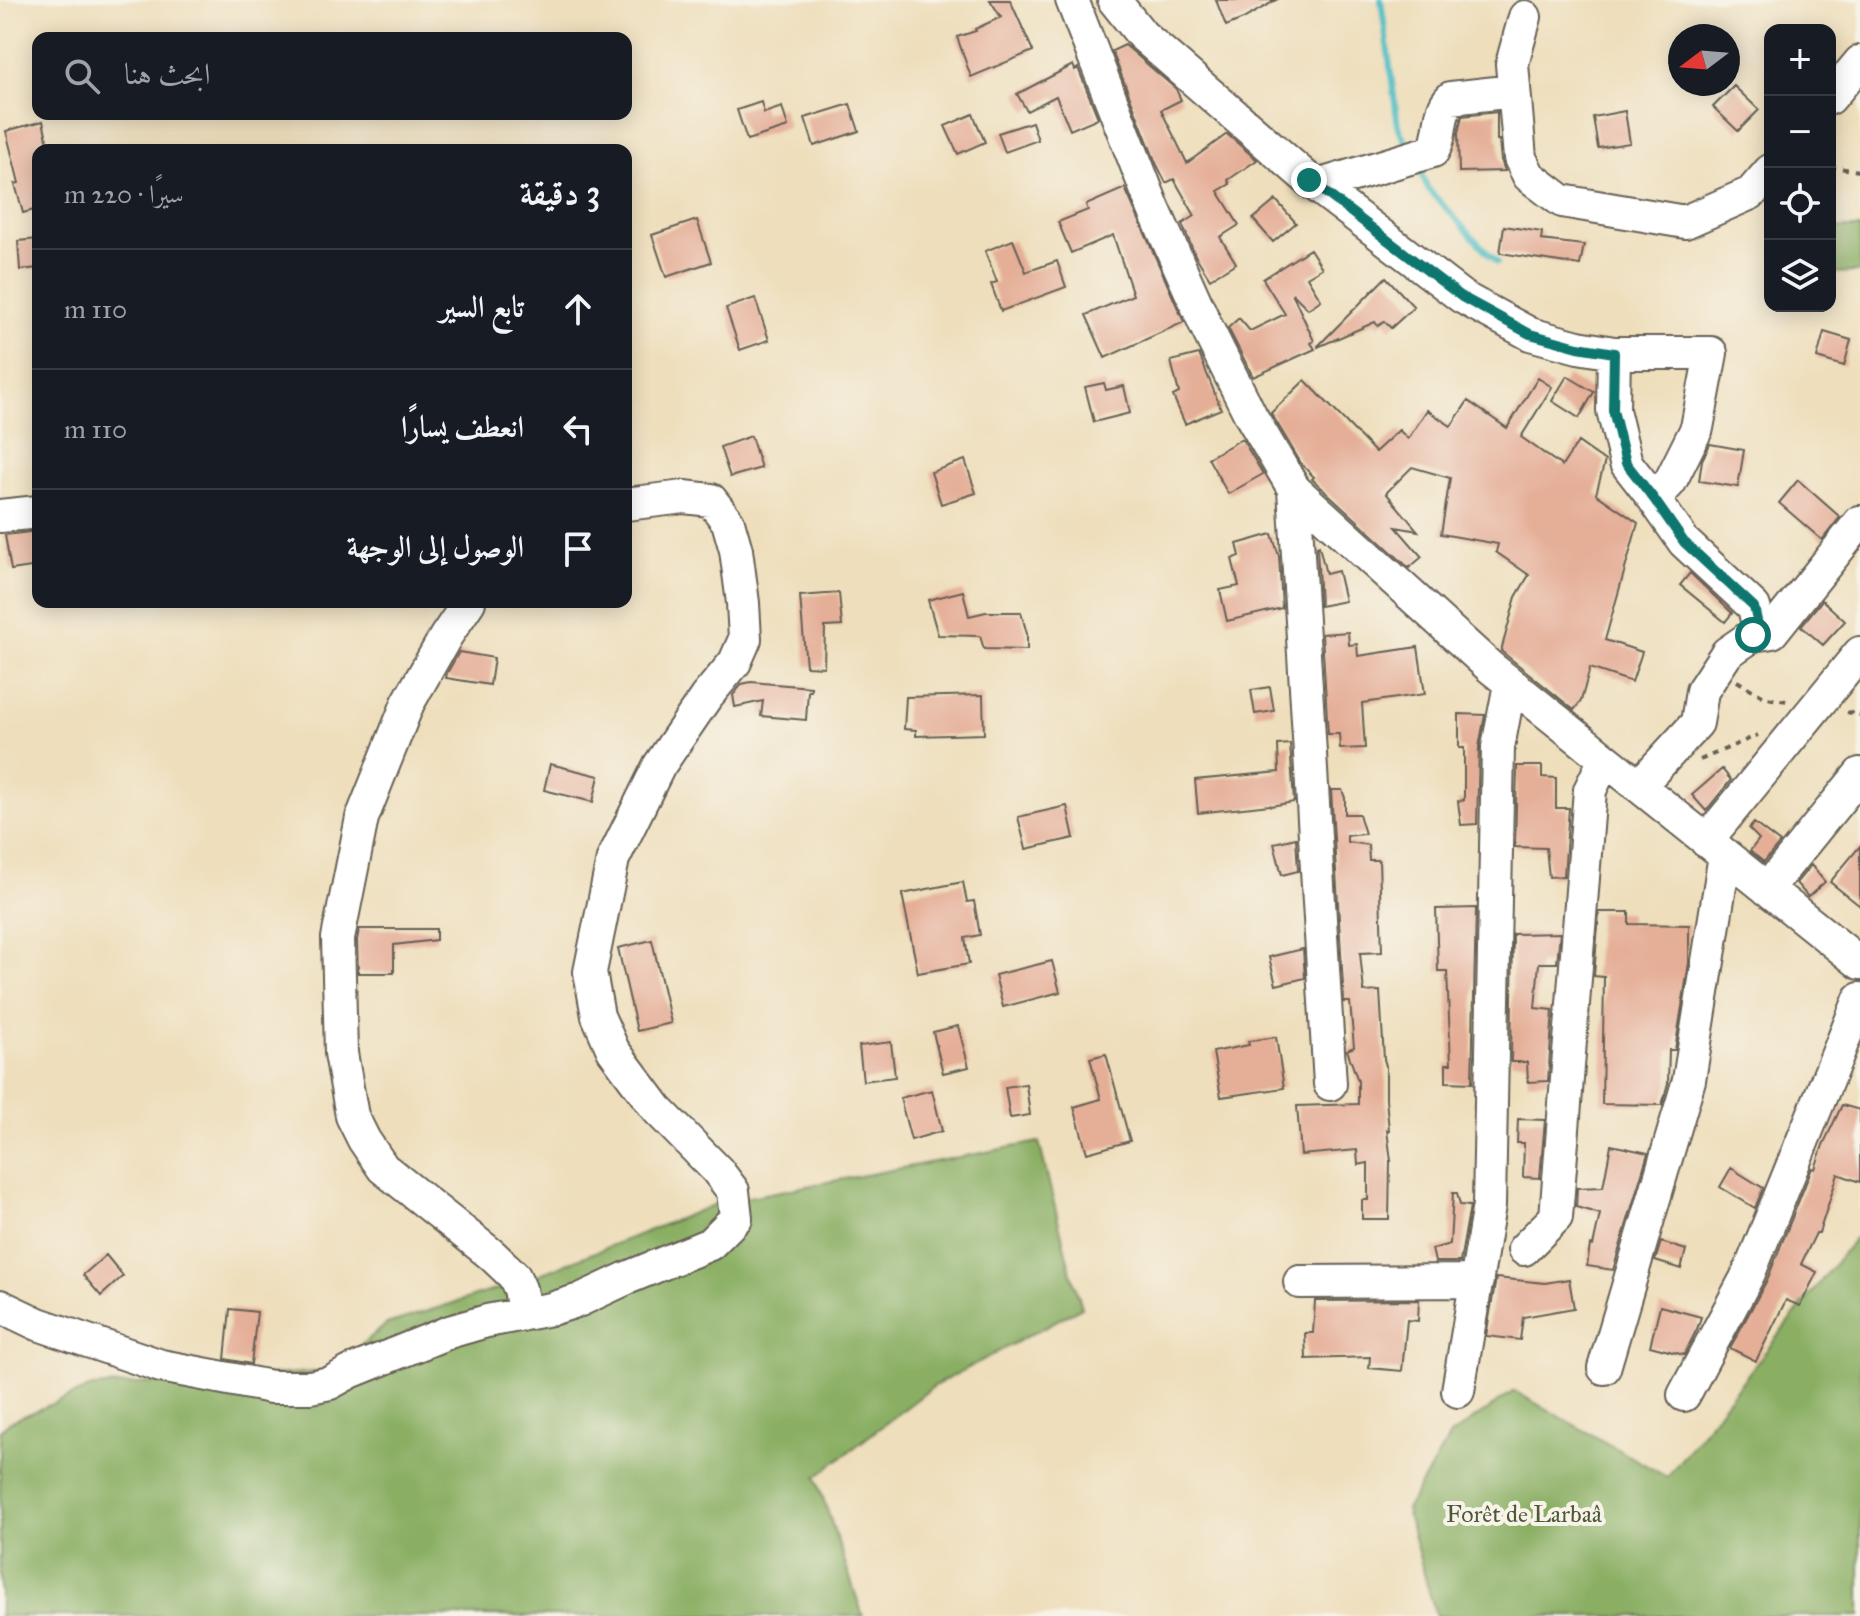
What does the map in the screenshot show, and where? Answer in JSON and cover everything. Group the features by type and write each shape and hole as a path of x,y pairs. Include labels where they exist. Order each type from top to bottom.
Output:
{"street":[{"path":"1072,0 1153,207 1207,328 1251,416 1294,489 1510,684 1860,963"},
{"path":"1114,0 1142,35 1317,186 1462,297 1530,334 1578,347 1614,353 1711,353 1697,428 1670,482 1654,499"},
{"path":"1525,17 1512,64 1520,158 1529,176 1562,201 1685,222 1751,193 1764,178"},
{"path":"1832,96 1860,62"},
{"path":"1317,186 1433,151 1438,143 1444,104 1451,98 1514,91"},
{"path":"1614,353 1613,410 1626,463 1684,542 1754,607 1760,634"},
{"path":"1294,489 1330,1084"},
{"path":"0,1306 38,1324 161,1366 271,1387 310,1387 330,1383 449,1332 580,1300 710,1244 736,1218 733,1191 717,1170 657,1109 613,1050 598,1016 590,972 613,859 659,766 706,697 735,662 745,639 736,550 728,522 711,500 684,497 632,503"},
{"path":"0,516 32,513"},
{"path":"1639,786 1697,723 1702,691 1727,653 1753,635 1772,632 1860,522"},
{"path":"465,608 408,703 362,818 338,938 341,1053 352,1116 383,1168 514,1276 522,1300 521,1315"},
{"path":"1604,1368 1689,1080 1716,848 1794,734 1860,653"},
{"path":"1458,1391 1489,1205 1498,747 1510,684"},
{"path":"1524,1249 1556,1217 1590,790 1605,759"},
{"path":"1767,889 1860,774"},
{"path":"1684,1395 1749,1273 1860,999"},
{"path":"1300,1282 1477,1281"}],"path":[{"path":"1836,168 1860,171"},
{"path":"1716,669 1766,698 1818,704 1860,715"},
{"path":"1692,763 1759,734 1794,734"}],"green space":[{"path":"1836,228 1860,228 1860,272 1836,273"},
{"path":"1039,1142 1082,1307 934,1386 816,1477 863,1616 0,1616 0,1431 9,1422 92,1387 329,1371 387,1324 520,1282 718,1203"},
{"name":"Forêt de Larbaâ","path":"1854,1239 1860,1242 1860,1616 1436,1616 1406,1510 1450,1436 1514,1391 1667,1477"}],"building":[{"path":"990,0 1010,0 1033,51 971,77 957,37 976,31 1001,17"},
{"path":"1216,0 1276,0 1226,26"},
{"path":"1125,45 1176,89 1181,100 1161,110 1187,163 1227,134 1257,160 1218,191 1239,225 1220,237 1236,263 1210,279 1195,255 1182,224 1195,216 1174,179 1166,183 1112,51"},
{"path":"1073,65 1075,70 1078,68 1098,118 1070,130 1056,96 1027,111 1017,94"},
{"path":"1740,92 1759,110 1738,131 1713,107 1724,96 1740,96"},
{"path":"761,102 764,113 782,107 788,127 747,140 737,110"},
{"path":"850,104 859,131 814,146 805,118"},
{"path":"1625,111 1630,143 1598,148 1593,117"},
{"path":"1497,112 1497,140 1505,171 1459,172 1458,133 1462,116"},
{"path":"973,114 985,142 958,154 945,126"},
{"path":"43,121 48,144 32,144 32,211 23,213 15,184 19,183 6,131"},
{"path":"1032,122 1038,140 1005,152 998,133"},
{"path":"1125,188 1184,322 1105,358 1086,315 1133,295 1113,235 1071,253 1058,222 1088,210 1086,205"},
{"path":"1276,200 1296,223 1273,242 1253,219"},
{"path":"697,220 711,262 666,277 652,235"},
{"path":"1504,226 1542,232 1541,240 1584,245 1580,265 1500,253"},
{"path":"32,240 32,269 20,270 18,241"},
{"path":"1013,240 1026,272 1057,261 1066,287 1001,311 991,284 997,282 985,251"},
{"path":"1310,249 1322,268 1307,277 1321,300 1308,309 1292,293 1315,349 1253,377 1228,328 1239,318 1250,331 1285,314 1263,279"},
{"path":"1386,277 1414,307 1391,328 1384,321 1378,326 1375,322 1318,347 1318,346"},
{"path":"755,298 769,340 740,350 726,308"},
{"path":"1824,332 1851,340 1844,366 1817,358"},
{"path":"1199,354 1221,409 1185,424 1173,396 1179,393 1171,361"},
{"path":"1567,376 1594,392 1579,418 1552,401"},
{"path":"1538,378 1552,387 1521,437 1562,466 1578,442 1605,461 1596,494 1638,523 1605,640 1642,652 1632,682 1590,668 1581,701 1574,710 1501,651 1516,597 1529,575 1496,552 1498,544 1441,534 1450,478 1412,467 1386,493 1418,531 1396,527 1422,557 1409,568 1312,479 1314,477 1302,465 1271,413 1305,380 1375,452 1399,430 1408,439 1427,410 1451,426 1468,401 1507,428"},
{"path":"1104,383 1106,390 1124,386 1130,413 1094,422 1085,387"},
{"path":"751,436 761,468 730,477 720,447"},
{"path":"1242,439 1263,474 1228,494 1208,458"},
{"path":"1710,444 1744,450 1738,487 1699,481 1702,460"},
{"path":"965,460 976,493 941,504 931,472"},
{"path":"1798,480 1840,517 1822,540 1779,503"},
{"path":"32,532 32,567 11,570 5,535"},
{"path":"1272,534 1279,556 1282,608 1227,621 1220,590 1239,586 1232,559 1240,556 1237,544"},
{"path":"1319,546 1326,574 1338,571 1345,601 1320,606"},
{"path":"1690,573 1732,613 1725,622 1680,585"},
{"path":"963,591 969,616 986,612 1021,612 1027,634 1027,650 984,649 980,636 938,635 928,600"},
{"path":"839,593 842,626 825,627 824,667 806,666 800,596"},
{"path":"1822,600 1845,621 1823,645 1801,626"},
{"path":"1348,632 1349,645 1357,644 1358,656 1418,647 1425,694 1362,703 1365,748 1340,749 1339,734 1328,734 1322,634"},
{"path":"459,652 494,658 490,685 446,678"},
{"path":"742,684 811,687 806,720 761,716 763,701 735,707 733,695"},
{"path":"1270,687 1274,711 1255,714 1251,690"},
{"path":"983,695 984,734 916,736 916,730 904,729 906,697"},
{"path":"1459,714 1485,715 1479,747 1477,824 1461,825 1458,801 1464,800 1464,748 1459,748"},
{"path":"1290,744 1294,802 1198,813 1195,780 1279,772 1278,745"},
{"path":"550,764 599,776 593,802 544,790"},
{"path":"1517,766 1542,766 1542,777 1556,778 1556,808 1569,808 1564,876 1549,877 1546,848 1515,847"},
{"path":"1722,769 1731,780 1706,811 1692,795"},
{"path":"1331,790 1342,790 1345,814 1359,814 1365,834 1347,836 1347,842 1368,845 1369,860 1379,860 1382,952 1360,953 1364,992 1380,991 1391,1161 1389,1219 1362,1219 1362,1200 1368,1200 1368,1163 1358,1165 1357,1150 1301,1155 1297,1106 1358,1104 1358,1081 1347,1050 1354,1047 1350,1002 1344,1002"},
{"path":"1067,806 1074,838 1026,849 1018,817"},
{"path":"1754,823 1780,843 1764,862 1750,851 1759,839 1749,829"},
{"path":"1296,838 1298,871 1282,875 1274,843"},
{"path":"1860,846 1860,906 1830,882"},
{"path":"1811,865 1825,882 1808,897 1796,883"},
{"path":"963,882 967,902 974,901 980,935 965,938 969,964 918,973 902,894"},
{"path":"1476,908 1472,1083 1446,1082 1446,1064 1451,1064 1447,971 1438,971 1436,909"},
{"path":"1599,912 1629,912 1629,924 1689,925 1689,963 1675,1050 1669,1050 1668,1083 1662,1105 1602,1104 1604,977 1594,976"},
{"path":"359,929 436,929 436,940 394,945 394,973 358,973"},
{"path":"1560,933 1557,963 1539,963 1535,1008 1553,1010 1548,1081 1528,1082 1527,1062 1511,1062 1513,934"},
{"path":"652,940 671,1023 637,1031 618,948"},
{"path":"1303,949 1305,978 1276,985 1269,957"},
{"path":"1052,961 1060,992 1003,1007 995,975"},
{"path":"958,1026 969,1067 943,1073 933,1032"},
{"path":"1276,1037 1284,1088 1221,1097 1213,1052 1249,1045 1248,1041"},
{"path":"891,1042 895,1077 863,1081 859,1046"},
{"path":"1106,1054 1130,1141 1087,1153 1074,1107 1101,1099 1090,1058"},
{"path":"1026,1084 1030,1115 1010,1118 1005,1087"},
{"path":"932,1090 942,1131 911,1140 900,1098"},
{"path":"1842,1105 1860,1110 1860,1182 1838,1174 1819,1233 1816,1233 1801,1264 1817,1272 1800,1306 1786,1300 1756,1361 1730,1348 1767,1280 1812,1168 1815,1169"},
{"path":"1518,1119 1545,1120 1540,1178 1523,1177 1524,1143 1517,1143"},
{"path":"1611,1145 1648,1153 1613,1270 1587,1266 1600,1214 1576,1207 1577,1188 1603,1187"},
{"path":"1731,1168 1763,1188 1755,1208 1720,1187"},
{"path":"1453,1193 1457,1193 1460,1205 1470,1206 1460,1262 1435,1262 1432,1249 1450,1244"},
{"path":"1661,1242 1686,1250 1681,1269 1655,1261"},
{"path":"106,1255 123,1276 101,1296 83,1275"},
{"path":"1496,1278 1545,1283 1569,1279 1574,1308 1523,1317 1520,1340 1486,1336"},
{"path":"1419,1300 1418,1321 1407,1320 1402,1371 1369,1368 1370,1357 1306,1359 1305,1333 1313,1333 1315,1301"},
{"path":"1660,1306 1701,1317 1684,1355 1650,1346"},
{"path":"230,1309 257,1312 251,1364 225,1359"}],"waterway":[{"path":"1381,0 1398,126 1408,147"},
{"path":"1416,164 1429,190 1497,263"}],"route":[{"path":"1309,180 1462,297 1530,334 1614,353 1613,410 1626,463 1684,542 1754,607 1760,634 1753,635"}]}
